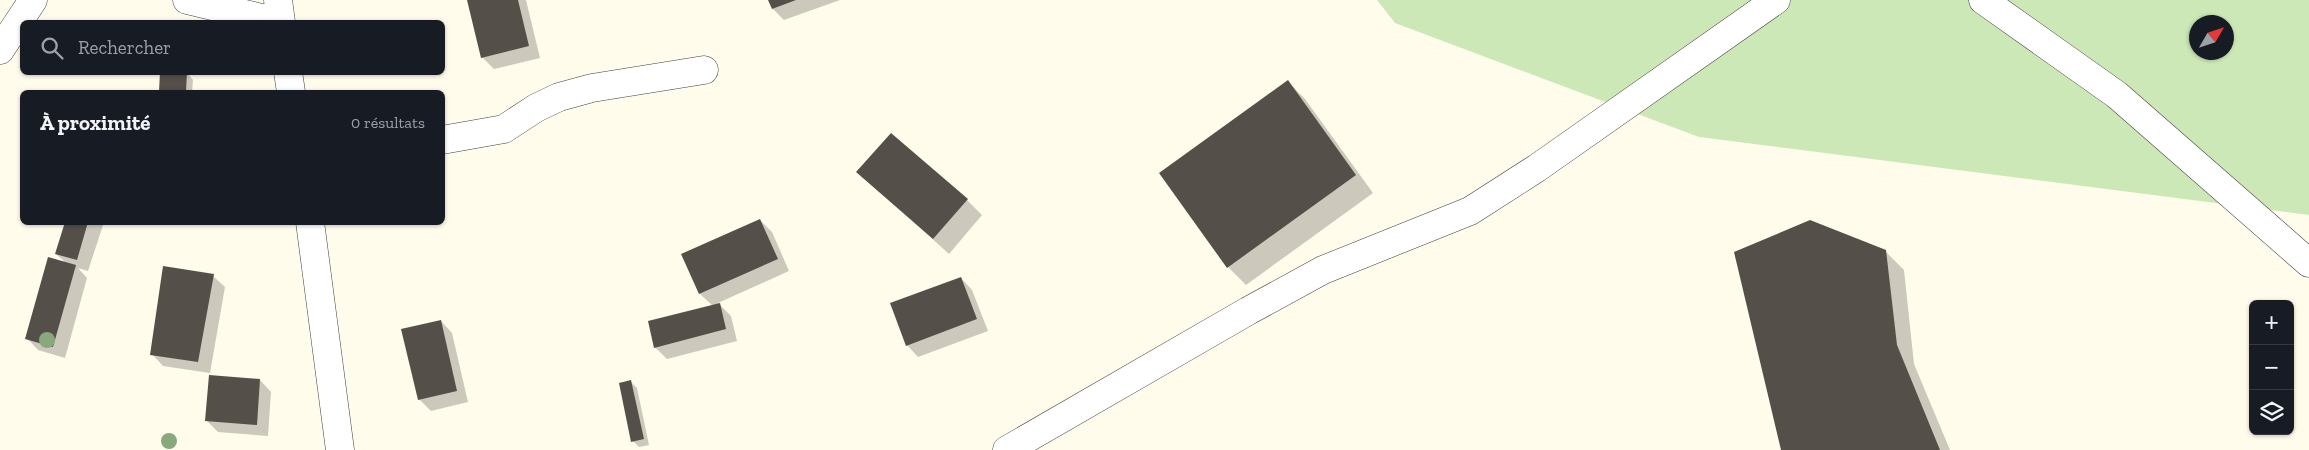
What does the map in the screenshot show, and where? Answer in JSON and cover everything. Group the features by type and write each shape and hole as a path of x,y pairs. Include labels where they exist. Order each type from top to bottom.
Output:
{"street":[{"path":"0,50 33,0"},
{"path":"187,0 271,20"},
{"path":"278,0 279,20"},
{"path":"1007,450 1248,310 1323,270 1470,211 1537,168 1776,0"},
{"path":"1983,0 2117,95 2309,263"},
{"path":"445,139 504,129 536,108 559,97 592,88 704,70"},
{"path":"288,75 291,90"},
{"path":"310,225 340,450"}],"green space":[{"path":"1377,0 2309,0 2309,215 1699,137 1395,23"}],"building":[{"path":"467,0 518,0 529,46 481,58"},
{"path":"768,0 796,0 772,9"},
{"path":"160,75 187,75 186,90 159,90"},
{"path":"1288,80 1356,175 1227,268 1159,173"},
{"path":"891,133 968,199 933,239 856,172"},
{"path":"760,219 778,259 699,294 681,254"},
{"path":"1810,220 1886,250 1897,345 1940,450 1781,450 1734,252"},
{"path":"64,225 87,225 77,260 55,254"},
{"path":"48,257 76,265 53,347 25,339"},
{"path":"163,266 214,274 198,362 150,355"},
{"path":"961,277 977,319 906,346 890,303"},
{"path":"720,303 726,329 654,348 648,321"},
{"path":"441,320 457,391 418,400 401,329"},
{"path":"209,375 260,379 257,425 205,421"},
{"path":"631,380 644,439 631,442 619,383"}]}
